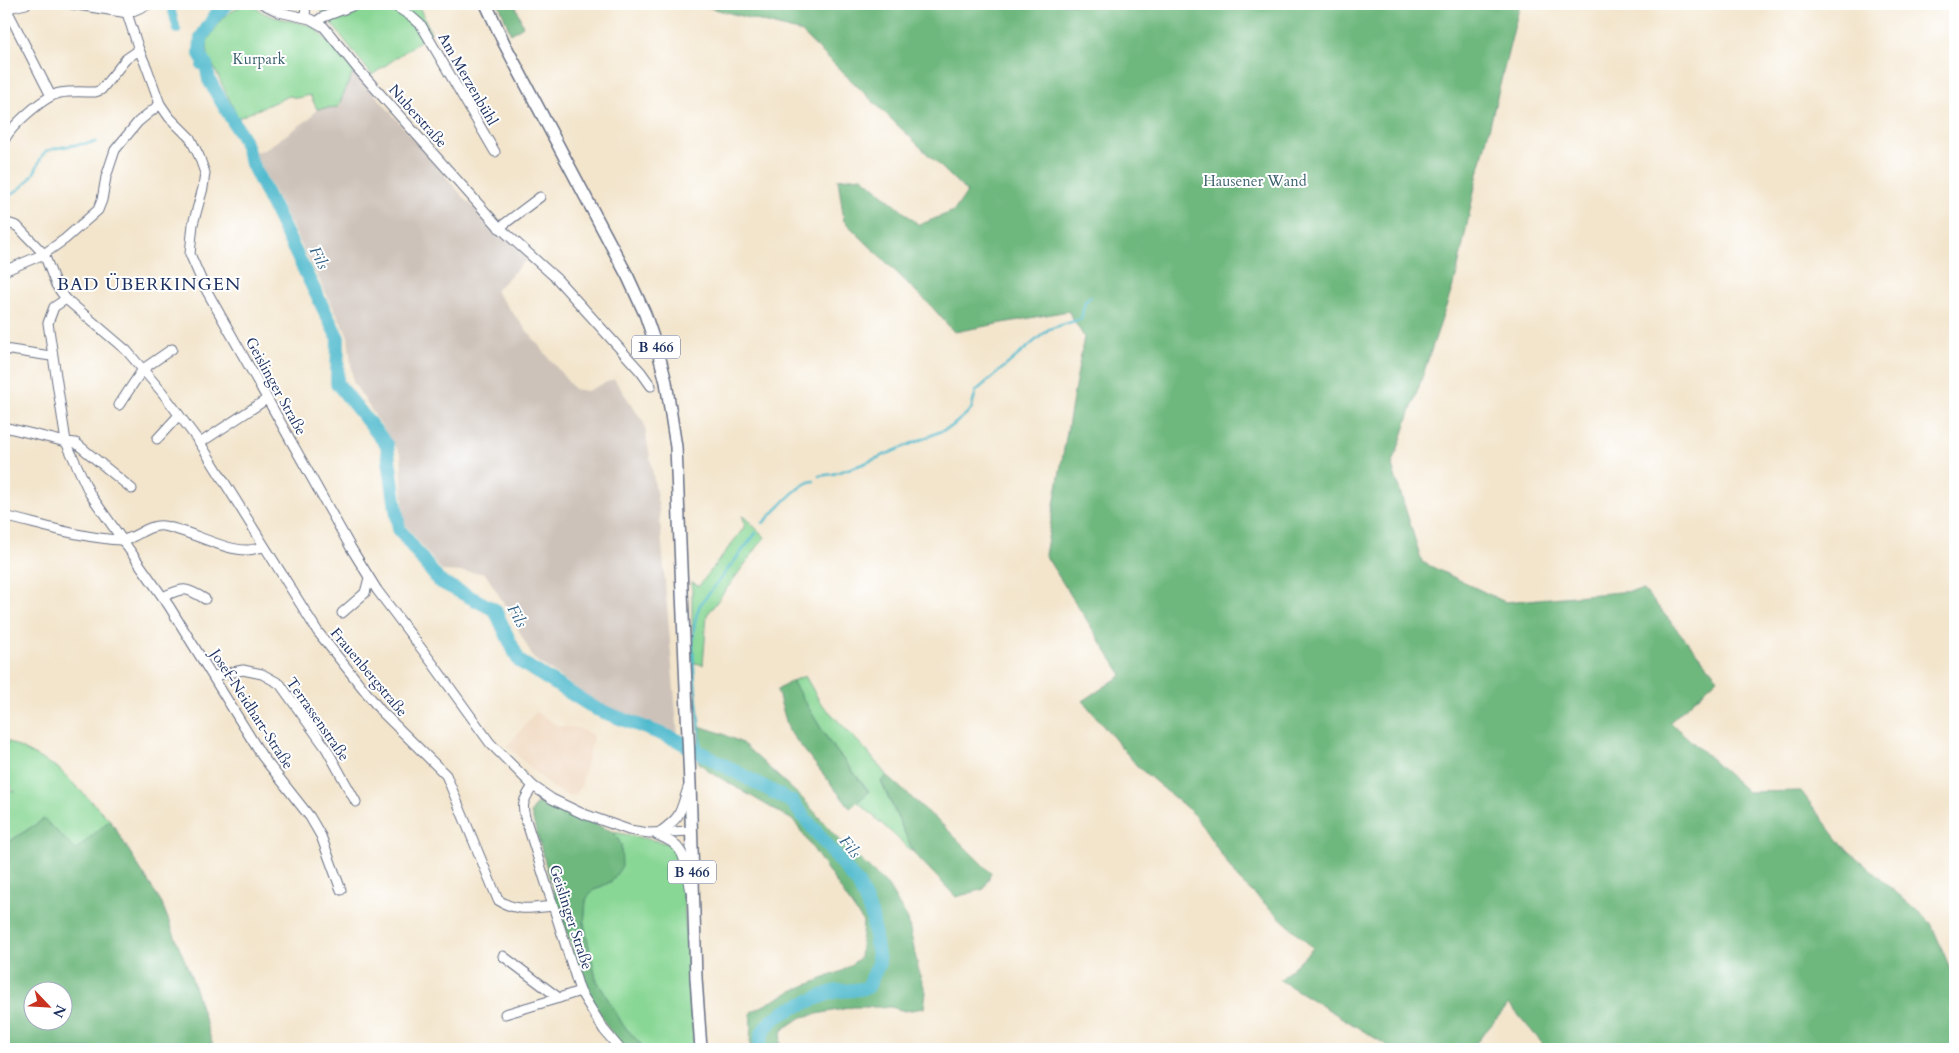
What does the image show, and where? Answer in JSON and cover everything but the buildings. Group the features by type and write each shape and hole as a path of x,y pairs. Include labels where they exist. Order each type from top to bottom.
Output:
{"main road":[{"name":"B 466","path":"486,4 508,51 628,277 659,355 666,382 676,448 688,729 693,912 701,1049"}],"street":[{"path":"26,4 5,7 51,96"},
{"path":"71,4 128,13 149,4"},
{"name":"Geislinger Straße","path":"124,4 160,104 169,117 190,138 199,156 204,173 200,200 193,224 190,254 204,286 369,578 434,664 490,743 533,786 552,799 581,813 620,828 666,838 680,849 684,857 693,912"},
{"path":"264,4 279,12 317,21 357,4"},
{"path":"305,17 306,4"},
{"name":"Am Merzenbühl","path":"392,4 421,25 495,152"},
{"name":"Nuberstraße","path":"317,21 499,228 557,279 641,372 651,386"},
{"path":"5,137 36,107 51,96 59,93 96,92 101,90 126,60 139,50"},
{"path":"4,271 44,254 65,239 98,210 115,150 138,122 160,104"},
{"path":"499,228 540,197"},
{"path":"4,222 17,226 44,254"},
{"name":"Frauenbergstraße","path":"44,254 56,285 66,299 127,351 179,415 200,444 318,632 381,711 446,775 498,900 507,906 520,909 553,906"},
{"name":"Josef-Neidhart-Straße","path":"66,299 54,307 48,323 51,356 66,442 90,494 163,597 214,676 241,724 262,756 314,823 321,836 341,890"},
{"path":"4,349 51,356"},
{"path":"119,405 143,369 172,349"},
{"path":"200,444 267,399"},
{"path":"157,440 179,415"},
{"path":"4,427 76,443 132,489"},
{"path":"4,516 123,541 142,530 160,526 178,529 228,546 247,550 263,547"},
{"path":"342,614 365,593 369,578"},
{"path":"163,597 180,588 191,590 205,599"},
{"name":"Terrassenstraße","path":"214,676 243,670 262,674 280,684 326,748 356,802"},
{"path":"660,832 675,821 682,811 690,784"},
{"name":"Geislinger Straße","path":"533,786 522,806 580,991 604,1030 620,1049"},
{"name":"Geislinger Straße","path":"650,833 691,832"},
{"path":"503,956 559,998"},
{"path":"504,1014 580,991"}],"shaded area":[{"path":"354,70 466,200 528,258 495,291 574,389 587,391 614,379 644,423 659,509 678,737 607,710 533,658 510,613 485,573 442,571 404,523 401,455 353,382 348,336 254,152 264,150 309,119 317,109 338,107"},
{"path":"536,712 559,726 578,728 592,735 593,738 581,786 576,794 568,796 552,787 507,746"}],"green space":[{"name":"Kurpark","path":"244,4 251,4 274,17 313,26 354,70 338,107 317,109 310,95 298,98 289,96 238,118 208,55 207,41 223,17"},
{"path":"316,4 418,4 431,33 372,75"},
{"path":"499,4 515,4 523,26 511,34"},
{"name":"Hausener Wand","path":"696,4 1520,4 1476,182 1456,277 1392,466 1422,562 1505,602 1644,590 1718,678 1670,722 1748,792 1801,791 1842,845 1931,923 1955,980 1955,1049 1547,1049 1509,1004 1471,1049 1393,1049 1280,980 1313,948 1238,879 1194,814 1138,767 1083,701 1122,675 1045,555 1084,337 1068,311 954,332 932,307 844,221 838,179 862,177 919,225 954,211 967,192 801,32"},
{"path":"742,515 765,537 707,615 703,665 692,662 692,582 699,586 743,529 745,524"},
{"path":"805,676 820,702 866,750 887,776 881,782 914,853 858,802 869,791 830,743 792,681"},
{"path":"792,681 830,743 869,792 850,808 789,731 777,690"},
{"path":"699,726 721,733 742,743 804,800 839,840 888,886 908,920 919,973 926,992 924,1008 905,1011 891,1007 853,1007 802,1017 782,1030 779,1049 750,1049 751,1012 792,991 842,971 860,958 863,922 794,821 710,772 698,762"},
{"path":"4,739 58,768 110,820 76,851 44,819 4,845 4,789 15,792 4,780"},
{"path":"887,776 946,828 991,873 984,889 956,897 914,853 881,781"},
{"path":"536,804 546,804 614,832 621,845 622,866 612,881 592,891 586,900 584,924 596,979 623,1025 645,1049 625,1049 608,1028 584,984 557,904 531,813"},
{"path":"44,819 76,850 110,820 162,904 191,976 214,1049 4,1049 4,845"},
{"path":"614,832 673,846 681,857 694,1049 645,1049 623,1025 596,979 584,924 586,900 592,891 612,881 621,845"}],"waterway":[{"path":"170,4 177,30"},
{"name":"Fils","path":"219,4 223,7"},
{"name":"Fils","path":"227,4 217,13 201,38 200,54 206,64 209,80 244,140 251,162 338,338 337,383 387,445 399,529 439,581 495,610 519,661 596,709 677,740 792,802 859,885 872,916 879,963 868,987 832,992 778,1016 764,1030 760,1039 760,1049"},
{"name":"Fils","path":"200,66 206,64"},
{"name":"Fils","path":"205,81 209,80"},
{"path":"4,198 26,184 47,151 60,147 96,142"},
{"path":"819,476 833,474 863,464 951,427 971,410 976,391 1049,329 1081,319 1085,302 1091,296"},
{"path":"763,523 795,491 814,481"},
{"path":"701,752 693,656 695,620 700,605 756,533"}],"district":[{"name":"BAD ÜBERKINGEN","path":"149,284"}]}
